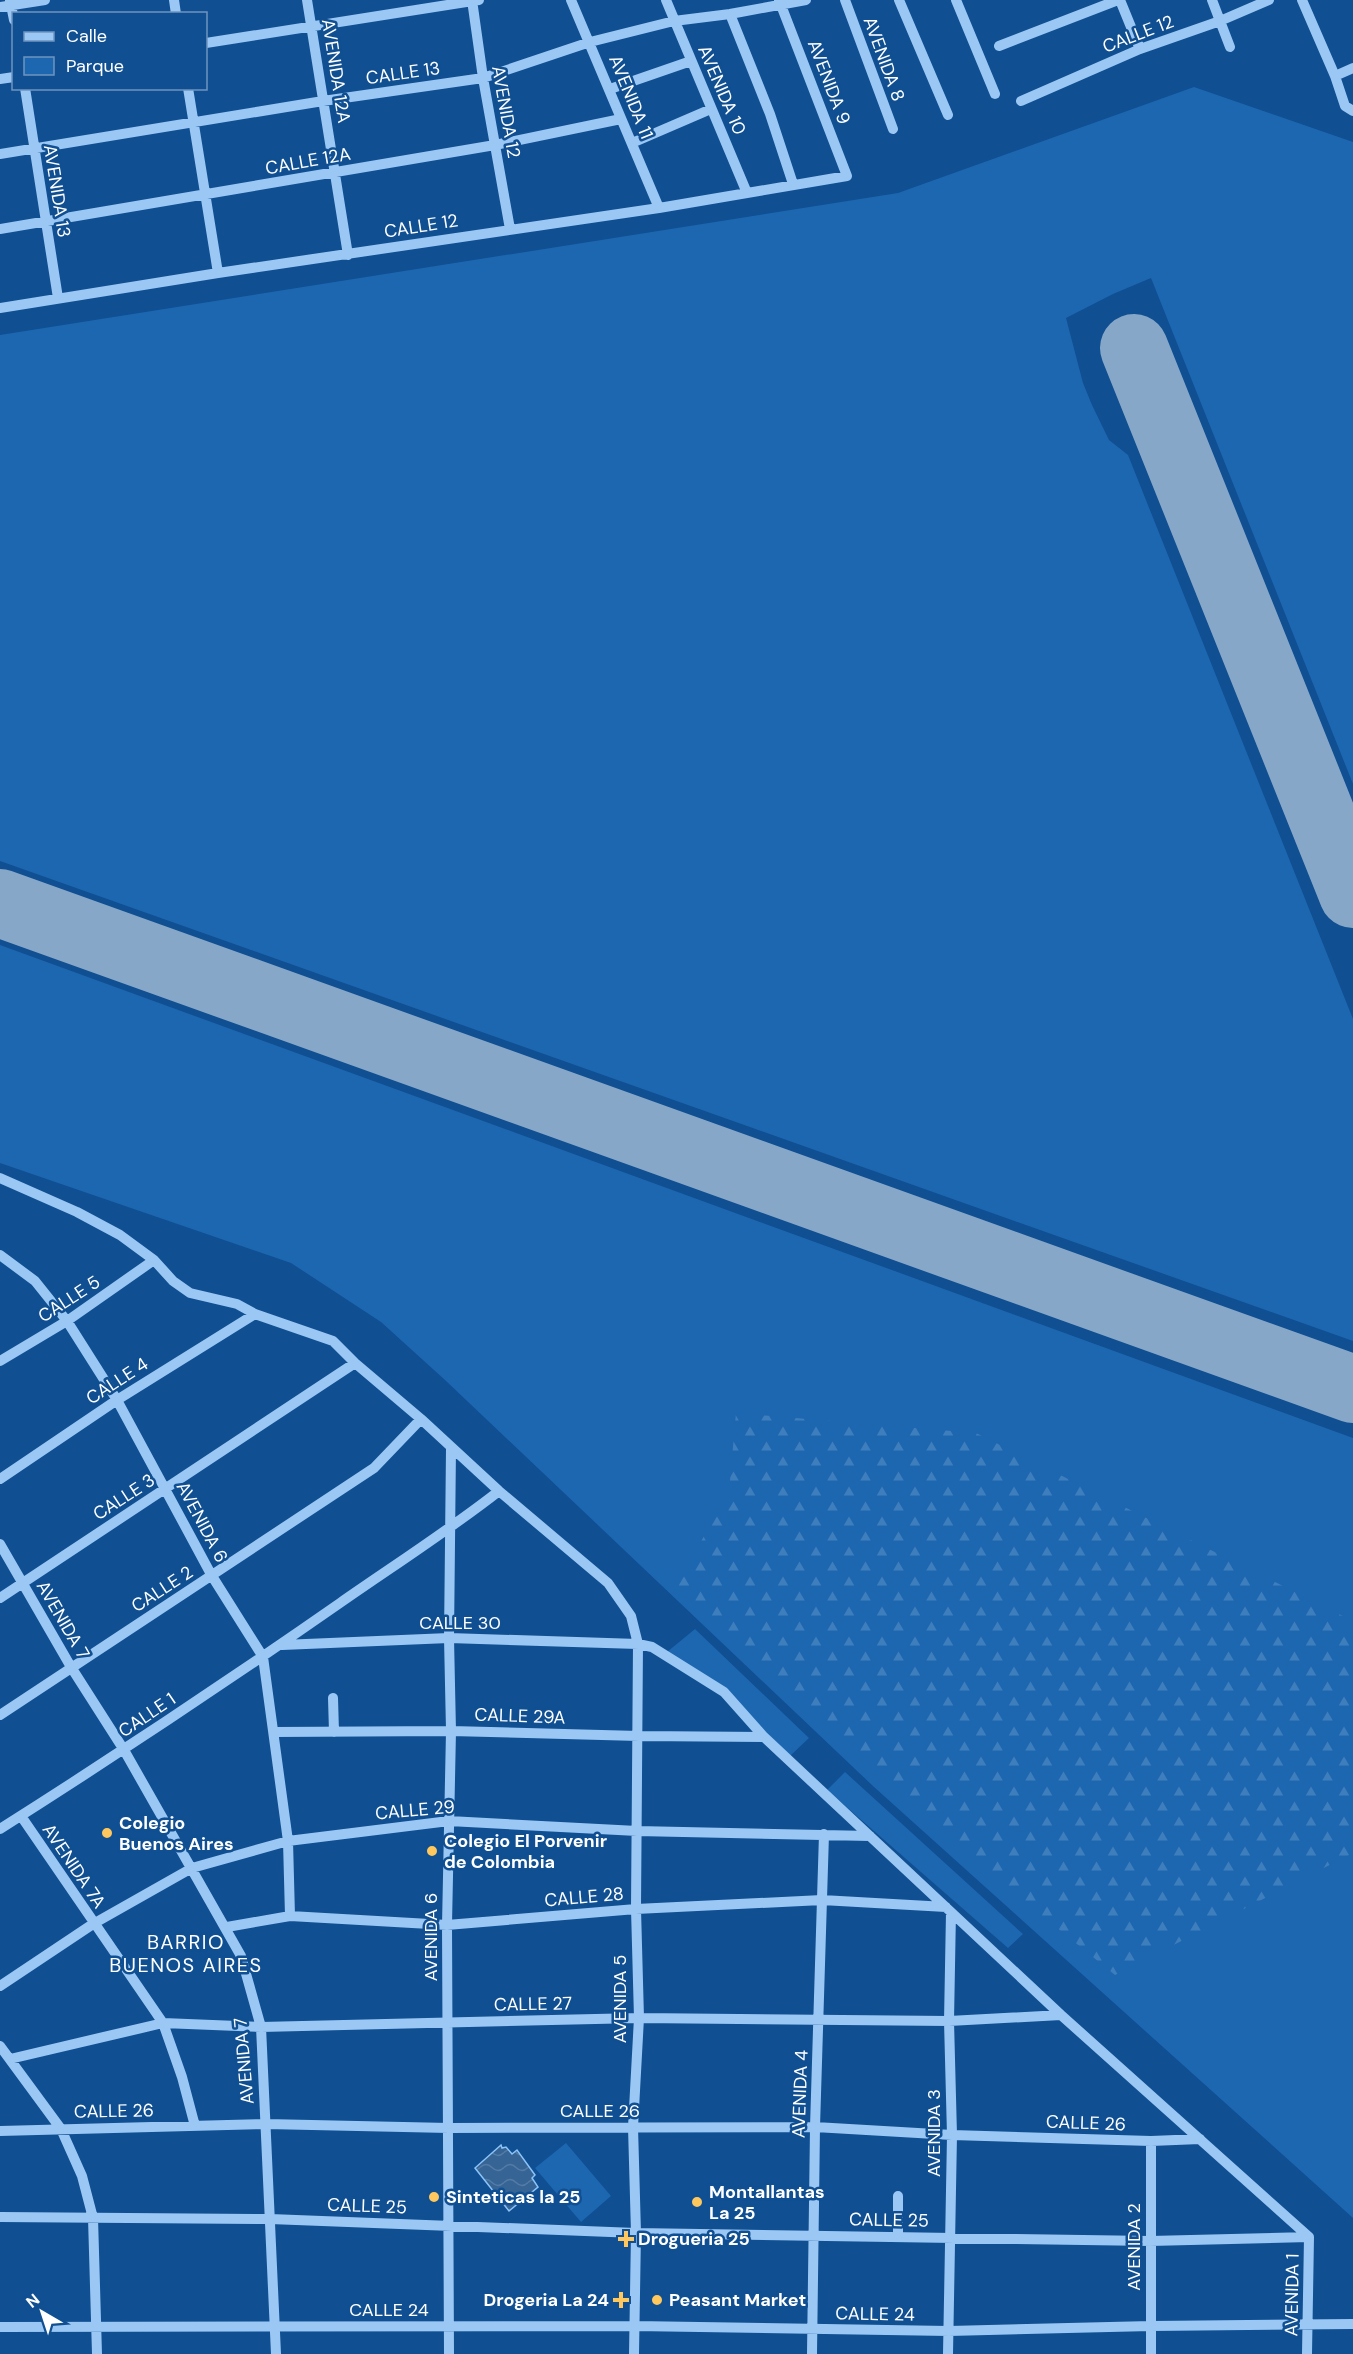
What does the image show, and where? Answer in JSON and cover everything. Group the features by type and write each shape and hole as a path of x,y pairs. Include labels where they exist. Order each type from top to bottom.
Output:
{"street":[{"path":"7,4 45,0"},
{"name":"AVENIDA 12A","path":"307,0 348,255"},
{"path":"207,43 474,0"},
{"name":"AVENIDA 12","path":"474,0 483,78 510,229"},
{"name":"AVENIDA 11","path":"571,0 659,208"},
{"name":"AVENIDA 10","path":"666,0 747,193"},
{"name":"CALLE 13","path":"0,154 323,100 483,78 590,42 674,21 730,14 806,0"},
{"name":"AVENIDA 8","path":"845,0 892,129"},
{"path":"899,0 948,115"},
{"path":"956,0 995,94"},
{"path":"999,46 1119,0 1140,50"},
{"path":"1212,0 1230,47"},
{"name":"CALLE 12","path":"1021,101 1140,50 1220,21 1269,0"},
{"path":"1302,0 1335,76 1345,106 1353,111"},
{"name":"AVENIDA 9","path":"780,3 847,176"},
{"path":"730,14 770,114 794,184"},
{"path":"610,89 691,61"},
{"path":"1335,76 1353,68"},
{"name":"AVENIDA 13","path":"25,90 58,298"},
{"path":"188,90 218,273"},
{"path":"632,143 711,109"},
{"name":"CALLE 12A","path":"0,229 495,145 621,118"},
{"name":"CALLE 12","path":"0,308 218,273 659,208 847,176"},
{"name":"AVENIDA 5","path":"0,1178 77,1212 120,1235 154,1260 173,1281 190,1293 237,1304 255,1314 333,1341 355,1363 421,1419 451,1449 608,1583 631,1616 638,1644 639,1736 636,1909 639,2018 633,2127 636,2233 634,2354"},
{"name":"AVENIDA 6","path":"0,1255 35,1281 67,1321 117,1400 212,1576 263,1657 288,1841 290,1916"},
{"name":"CALLE 5","path":"0,1361 67,1321 154,1260"},
{"name":"CALLE 4","path":"0,1479 117,1400 255,1314"},
{"name":"CALLE 3","path":"0,1598 355,1363"},
{"name":"CALLE 2","path":"0,1715 374,1468 421,1419"},
{"name":"AVENIDA 6","path":"449,2354 447,1925 451,1731 449,1638 451,1449"},
{"name":"CALLE 1","path":"0,1829 312,1625 451,1528 499,1491"},
{"name":"AVENIDA 7","path":"0,1544 71,1667 124,1750 227,1927 241,1956 261,2026 276,2354"},
{"path":"312,1625 317,1644"},
{"name":"CALLE 30","path":"282,1645 449,1638 638,1644"},
{"path":"638,1644 652,1647 724,1692 764,1737 948,1910 1061,2015 1309,2237"},
{"path":"333,1698 334,1732"},
{"name":"CALLE 29A","path":"274,1732 451,1731 764,1737"},
{"name":"AVENIDA 7A","path":"21,1816 93,1924 164,2024 182,2077 195,2126"},
{"name":"CALLE 29","path":"0,1986 93,1924 192,1868 288,1841 449,1821 637,1831 870,1836"},
{"name":"AVENIDA 4","path":"812,2354 815,2127 824,1834"},
{"name":"CALLE 28","path":"227,1927 290,1916 447,1925 636,1909 822,1900 948,1910"},
{"name":"AVENIDA 3","path":"948,1910 952,2135 948,2354"},
{"name":"CALLE 27","path":"10,2060 164,2024 261,2026 639,2018 949,2021 1061,2015"},
{"path":"0,2046 61,2129 82,2176 93,2218 97,2354"},
{"name":"CALLE 26","path":"0,2131 266,2124 449,2128 815,2127 952,2135 1151,2141 1200,2139"},
{"name":"AVENIDA 2","path":"1151,2141 1151,2354"},
{"path":"898,2196 898,2237"},
{"name":"CALLE 25","path":"0,2217 270,2219 636,2233 815,2236 1150,2241 1309,2237"},
{"name":"AVENIDA 1","path":"1307,2354 1309,2237"},
{"name":"CALLE 24","path":"0,2327 635,2326 949,2331 1353,2324"}],"green space":[{"path":"1194,87 1353,142 1353,784 1151,278 1066,318 1083,383 1092,405 1109,440 1128,455 1353,1019 1353,1341 0,861 0,335 898,193"},
{"path":"0,945 1353,1438 1353,2218 874,1787 381,1322 291,1263 0,1163"},
{"path":"736,1413 976,1433 1353,1621 1353,1853 1115,1975 1001,1882 677,1584 729,1492"},
{"path":"695,1629 809,1738 790,1756 724,1691 667,1652"},
{"path":"845,1772 1023,1934 1008,1948 827,1790"},
{"path":"566,2143 611,2196 581,2222 535,2168"}],"water":[{"path":"501,2145 512,2154 517,2150 535,2175 532,2178 538,2187 509,2211 475,2168"}],"runway":[{"path":"1134,348 1353,894"},
{"path":"0,903 1353,1389"}],"place":[{"name":"Colegio Buenos Aires","path":"107,1833"},
{"name":"Colegio El Porvenir de Colombia","path":"432,1851"},
{"name":"Sinteticas la 25","path":"434,2197"},
{"name":"Montallantas La 25","path":"697,2202"},
{"name":"Drogueria 25","path":"626,2239"},
{"name":"Drogeria La 24","path":"621,2300"},
{"name":"Peasant Market","path":"657,2300"}],"district":[{"name":"BARRIO BUENOS AIRES","path":"186,1954"}]}
